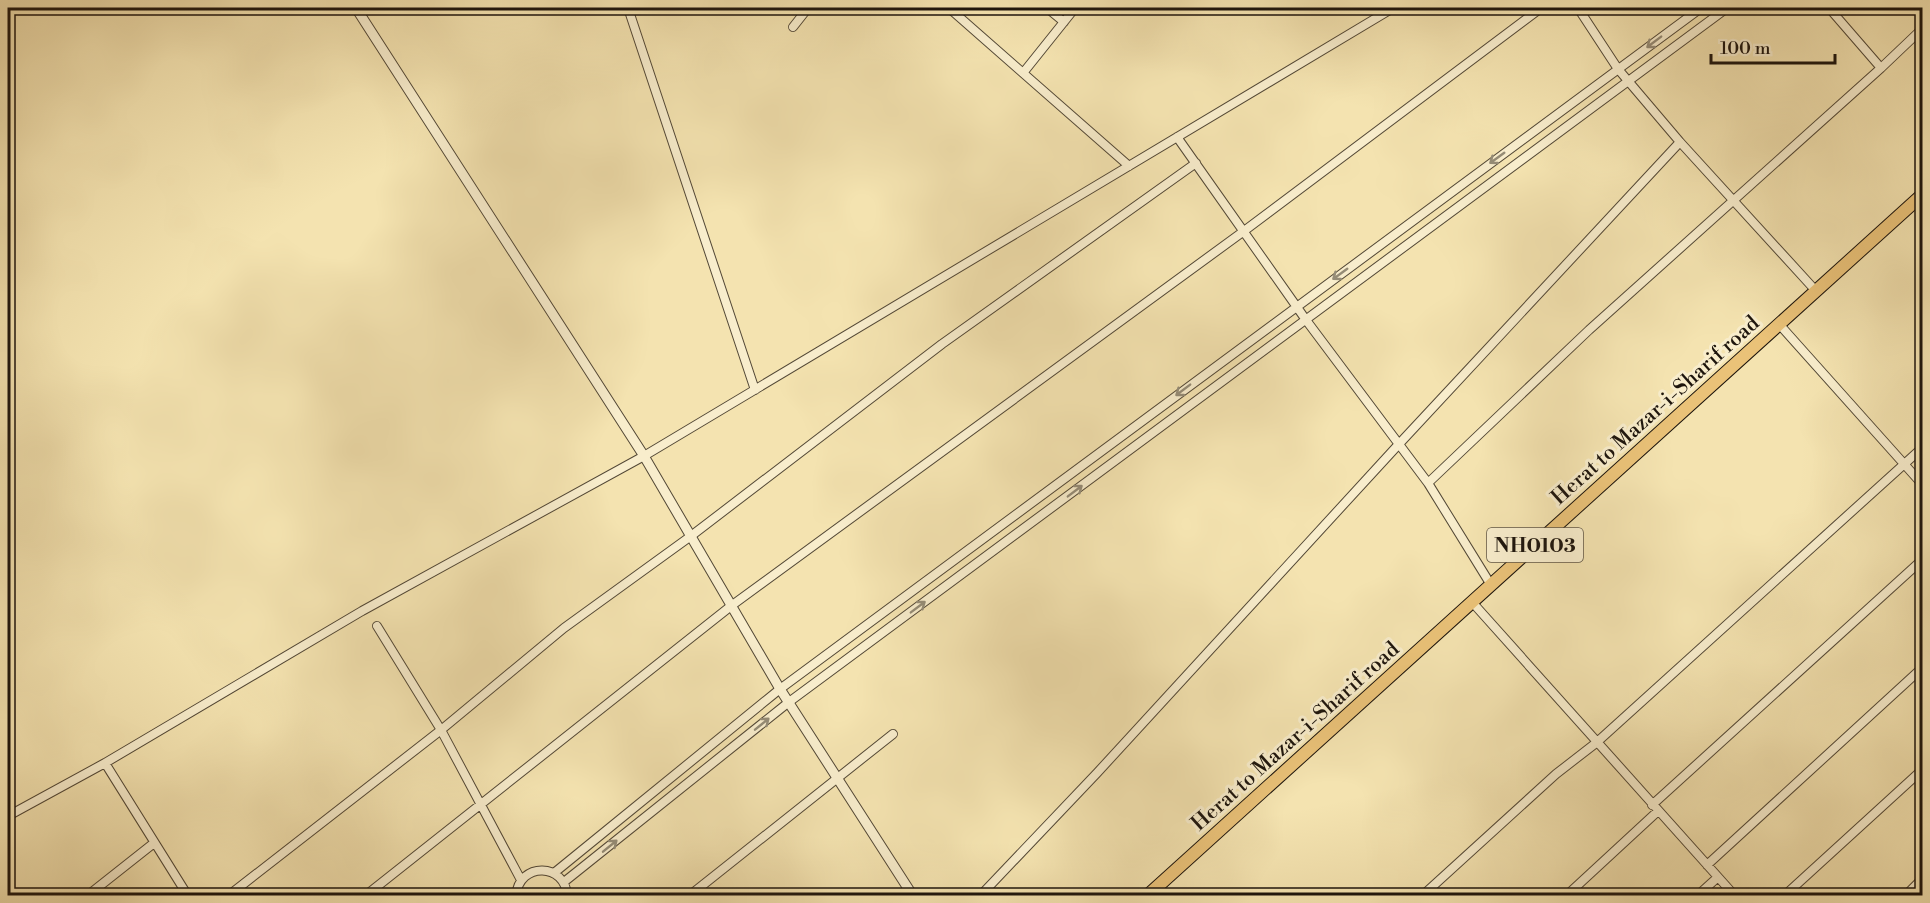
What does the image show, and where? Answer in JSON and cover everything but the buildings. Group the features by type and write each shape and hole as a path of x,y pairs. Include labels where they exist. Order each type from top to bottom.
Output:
{"highway":[{"name":"Herat to Mazar-i-Sharif road","path":"1147,896 1923,195"}],"street":[{"path":"356,8 644,456 780,689 913,896"},
{"path":"628,8 755,390"},
{"path":"793,27 808,8"},
{"path":"949,8 1129,166"},
{"path":"1047,8 1064,22"},
{"path":"1023,73 1075,8"},
{"path":"8,816 105,764 362,611 644,456 1393,8"},
{"path":"365,896 732,606 1244,231 1541,8"},
{"path":"1578,8 1627,80 1680,142 1816,291"},
{"path":"554,873 780,689 1701,8"},
{"path":"564,882 789,702 1727,8"},
{"path":"1829,8 1881,68"},
{"path":"1428,483 1588,330 1923,29"},
{"path":"1178,137 1306,320 1428,483 1491,585"},
{"path":"980,896 1097,773 1680,142"},
{"path":"228,896 441,730 564,628 691,536 942,344 1196,164"},
{"path":"1779,324 1923,484"},
{"path":"1422,896 1556,774 1596,743 1923,448"},
{"path":"1652,805 1923,560"},
{"path":"1472,602 1735,896"},
{"path":"377,626 441,730 521,880"},
{"path":"1707,865 1923,668"},
{"path":"689,896 893,734"},
{"path":"105,764 188,896"},
{"path":"1784,896 1923,770"},
{"path":"1566,896 1658,812"},
{"path":"87,896 154,843"},
{"path":"516,896 521,880 532,871 547,870 564,882 567,896"},
{"path":"1697,896 1718,877"},
{"path":"1905,896 1923,879"}]}
